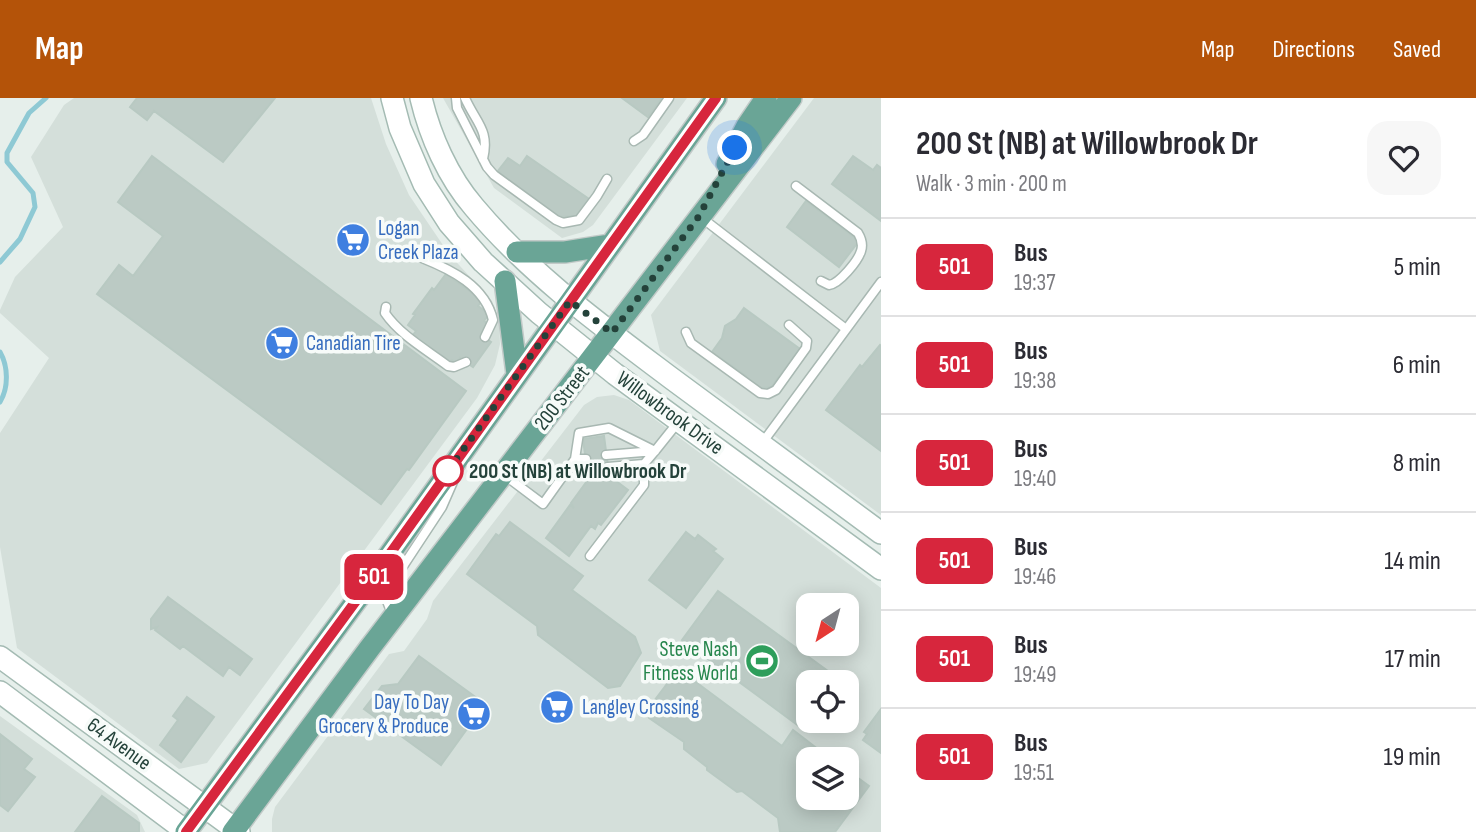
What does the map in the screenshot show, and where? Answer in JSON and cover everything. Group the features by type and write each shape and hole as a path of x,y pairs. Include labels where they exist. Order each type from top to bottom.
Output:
{"main road":[{"name":"Willowbrook Drive","path":"392,98 410,155 434,200 465,243 553,324 594,357 881,569"},
{"name":"Willowbrook Drive","path":"421,98 434,139 460,187 517,252 570,301 881,533"},
{"path":"187,832 357,600 716,98"},
{"path":"699,216 747,126 766,98"},
{"name":"200 Street","path":"235,831 393,618 791,98"},
{"path":"517,252 565,252 610,245"},
{"path":"505,281 517,374"},
{"name":"64 Avenue","path":"0,657 235,831"},
{"path":"0,678 27,677"},
{"name":"64 Avenue","path":"0,692 187,832"}],"lane":[{"path":"456,98 457,108 494,175 556,220 563,223 579,220 607,179"},
{"path":"466,98 487,143 483,159"},
{"path":"634,141 643,135 669,98"},
{"path":"796,186 858,233 862,241 862,250 839,282 830,285 821,281"},
{"path":"699,216 846,329"},
{"path":"422,258 452,270 485,299 493,320 485,337"},
{"path":"761,445 881,282"},
{"path":"386,307 385,313 389,318 448,366 454,367 466,362"},
{"path":"686,332 691,343 760,393 768,394 776,390 806,348 807,341 789,325"},
{"path":"590,556 644,485 644,464 680,420"},
{"path":"588,470 578,471 575,459 579,433 609,428 655,451"},
{"path":"393,618 387,601 390,586 442,507 476,431"},
{"path":"606,455 655,451"},
{"path":"503,474 543,504 575,459 586,458"},
{"path":"608,467 644,464"}],"shaded area":[{"path":"74,98 371,98 386,144 409,195 449,254 492,301 499,321 500,344 495,365 477,398 207,763 179,769 17,648 0,547 0,433 49,358 0,313 0,310 15,277 63,227 31,157 64,105"},
{"name":"Logan Creek Plaza","path":"443,98 687,98 593,225 583,232 562,238 494,188"},
{"path":"814,98 881,98 881,515 660,351 651,315"},
{"name":"Langley Crossing","path":"614,395 629,400 881,588 881,832 272,832 275,807 389,654 404,651 427,619 433,601 584,405 597,397"},
{"path":"0,716 137,815 145,832 0,832"}],"building":[{"path":"137,98 275,98 223,162 154,111 147,120 130,107"},
{"path":"622,98 662,98 648,117"},
{"name":"Canadian Tire","path":"152,156 466,391 381,504 97,294 119,265 133,276 163,236 118,202"},
{"path":"527,156 589,199 576,216 558,217 515,185 513,187 498,171 508,158 520,166"},
{"path":"853,156 873,170 877,165 881,168 881,221 832,184"},
{"path":"806,201 859,241 839,267 787,227"},
{"path":"446,274 482,300 478,306 489,314 484,321 489,325 481,335 491,342 473,367 460,358 456,364 452,360 450,363 413,335 416,331 408,325 432,288 434,290"},
{"path":"744,308 800,349 771,387 761,388 751,381 749,384 743,379 746,376 712,352 722,338 725,326 736,319"},
{"path":"880,345 881,451 826,410 860,365 862,367"},
{"path":"604,436 609,474 588,477 583,439"},
{"path":"608,475 628,490 601,525 598,523 595,529 591,526 569,556 546,538 570,505 574,508 571,503 590,477"},
{"path":"510,522 583,576 572,590 635,637 641,653 620,686 608,688 538,635 537,626 467,574 496,534 499,536"},
{"path":"686,532 695,539 698,535 716,549 713,551 723,559 686,608 649,580"},
{"name":"Steve Nash Fitness World","path":"718,591 796,648 796,656 807,656 827,670 796,670 796,724 682,640"},
{"path":"168,597 252,659 240,675 229,667 223,676 183,646 180,649 155,630 157,627 151,629 151,619"},
{"path":"419,656 485,704 441,765 364,709 382,686 398,684"},
{"path":"685,674 782,746 793,730 815,747 796,747 796,810 851,810 835,832 780,832 778,818 742,791 737,792 707,770 707,767 684,749 684,742 649,718 648,709 673,676"},
{"path":"187,697 214,717 181,762 160,745 178,720 173,716"},
{"path":"881,709 881,753 863,740 867,734 864,732"},
{"path":"0,734 32,759 24,769 35,777 8,811 0,805"},
{"path":"859,779 869,786 859,800"},
{"path":"102,796 139,823 139,832 75,832"}],"waterway":[{"path":"0,262 20,239 35,207 33,193 7,162 7,153 29,113 46,98"},
{"path":"0,352 6,377 0,402"}],"bus line":[{"name":"501","path":"186,832 364,590 716,98"}],"place":[{"name":"Logan Creek Plaza","path":"353,240"},
{"name":"Canadian Tire","path":"282,343"},
{"name":"200 St (NB) at Willowbrook Dr","path":"448,471"},
{"name":"Steve Nash Fitness World","path":"762,661"},
{"name":"Langley Crossing","path":"557,707"},
{"name":"Day To Day Grocery & Produce","path":"474,714"}],"route":[{"path":"448,471 445,475 570,301 612,333 699,216 735,148"}]}
